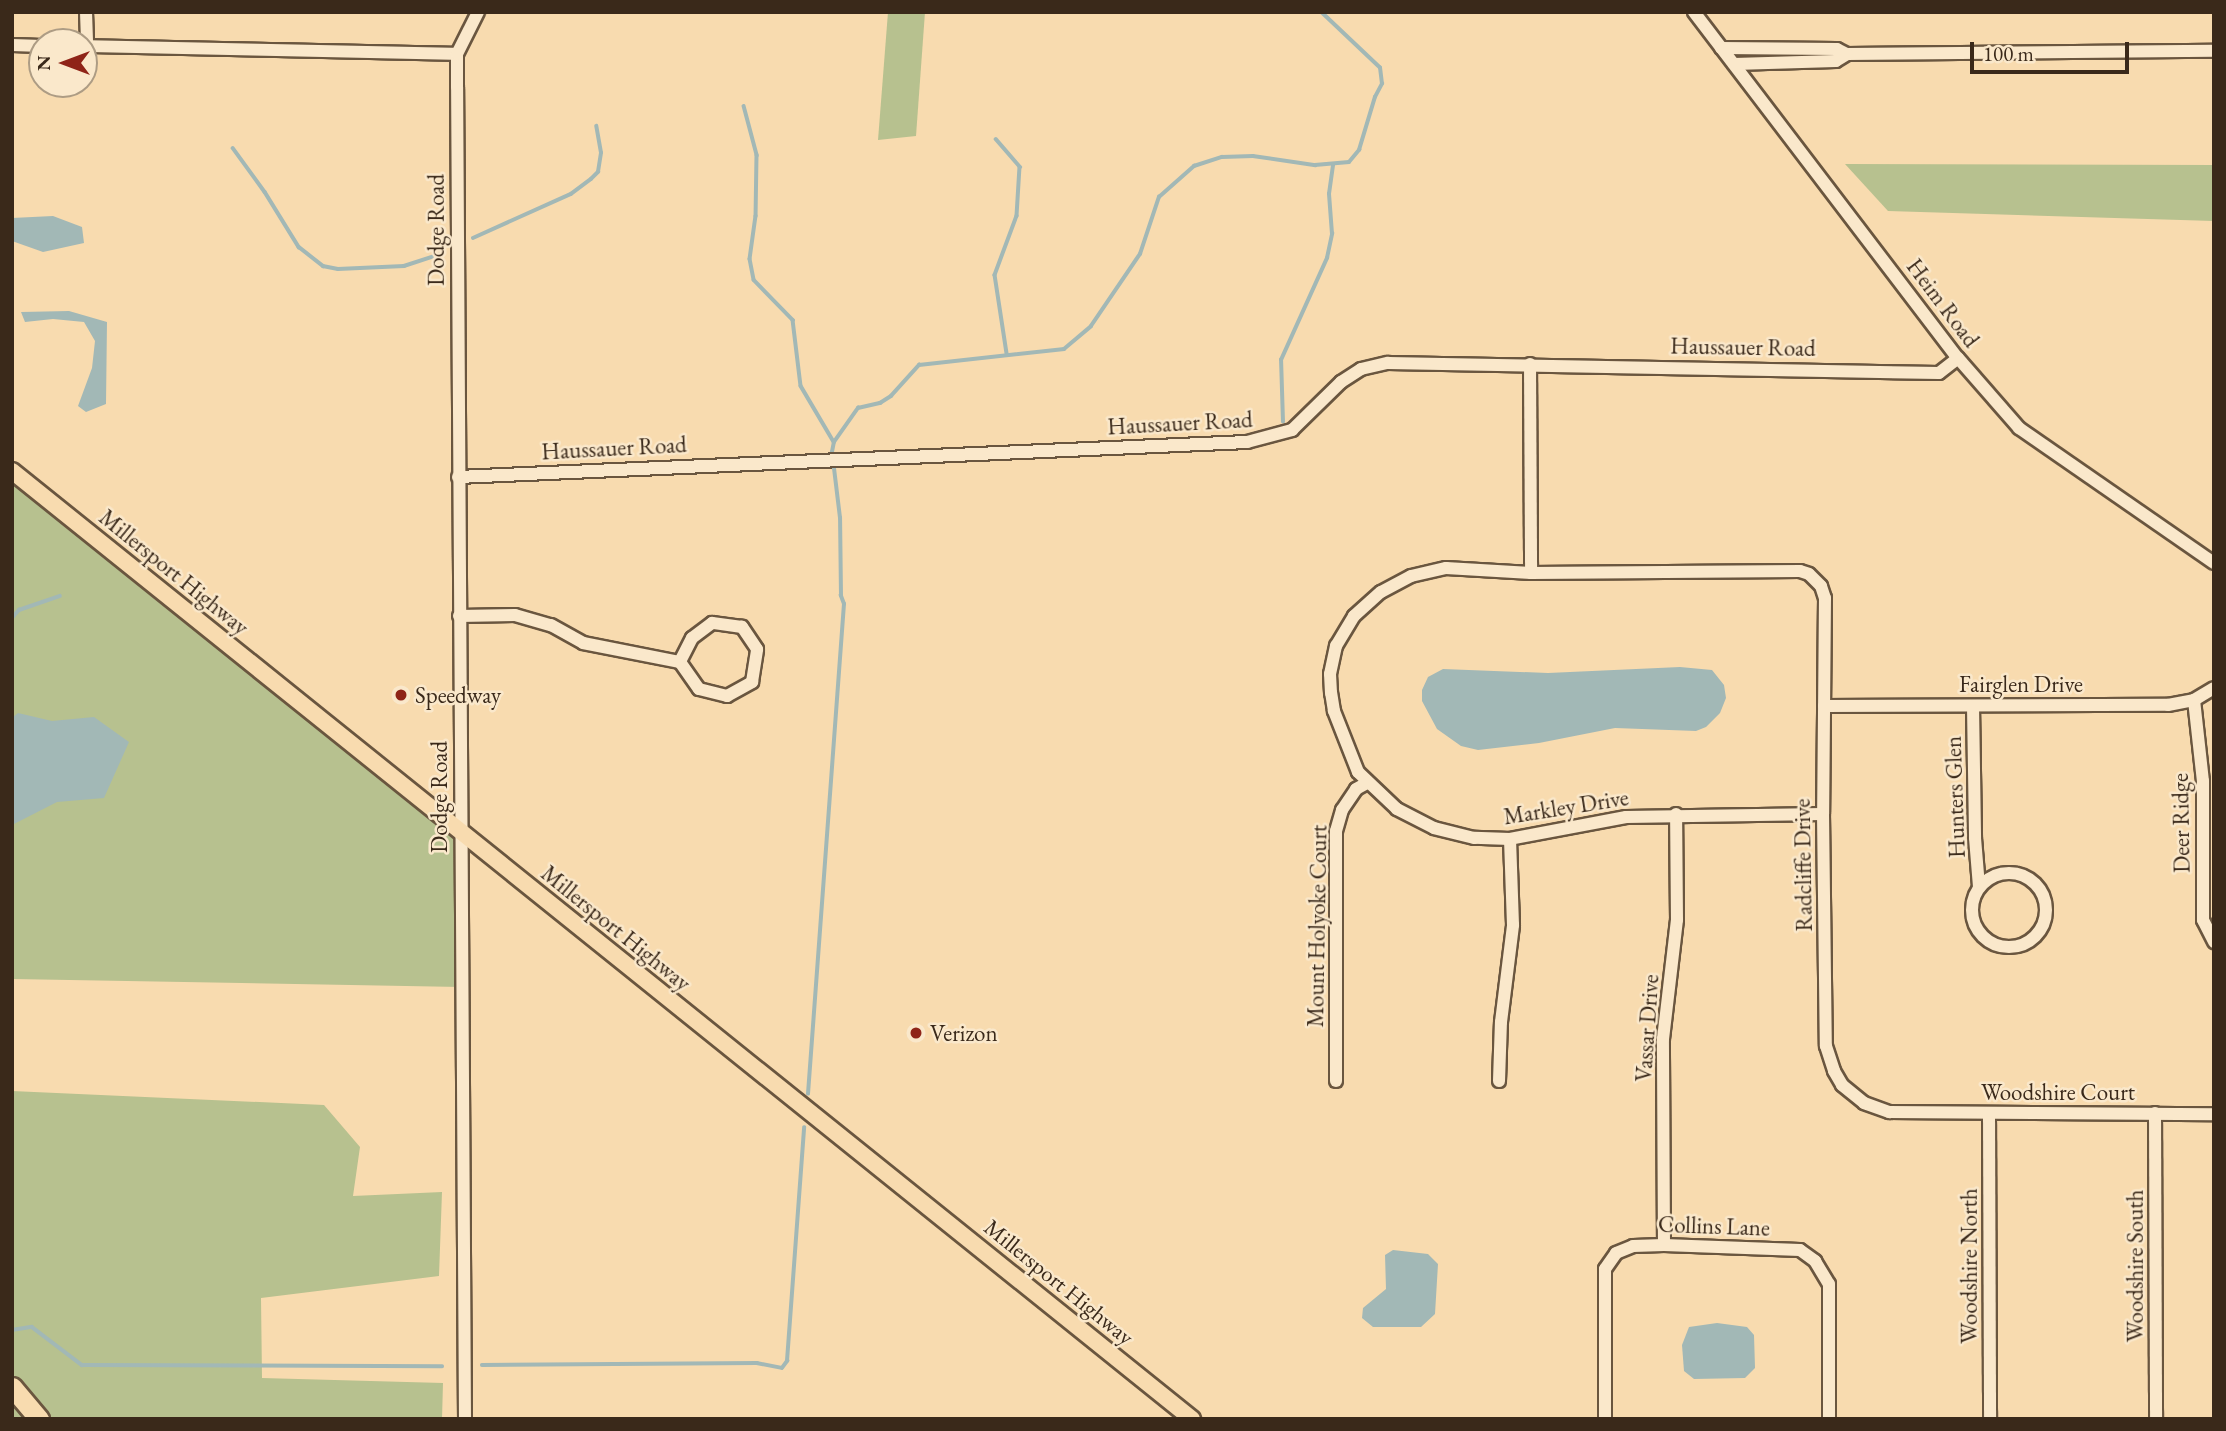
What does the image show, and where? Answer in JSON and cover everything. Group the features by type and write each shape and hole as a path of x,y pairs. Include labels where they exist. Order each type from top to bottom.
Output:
{"highway":[{"path":"12,1387 39,1419"}],"main road":[{"name":"Millersport Highway","path":"12,471 1192,1419"}],"street":[{"name":"Dodge Road","path":"464,1419 457,54 478,12"},
{"name":"Heim Road","path":"1694,12 1958,358 2019,428 2214,563"},
{"path":"98,46 457,54"},
{"path":"1721,48 1837,49 1847,54 2214,51"},
{"path":"1734,64 1836,61 1847,54"},
{"name":"Haussauer Road","path":"458,477 1247,442 1292,430 1340,382 1362,369 1388,363 1938,373 1958,358"},
{"path":"1530,364 1531,573"},
{"name":"Markley Drive","path":"1531,573 1465,568 1426,571 1381,592 1354,616 1344,630 1332,659 1331,693 1334,711 1357,772 1397,809 1434,828 1475,838 1510,839 1626,817 1676,814 1823,814"},
{"name":"Radcliffe Drive","path":"1531,573 1814,573 1825,598 1823,814 1826,1046 1829,1059 1842,1085 1853,1096 1876,1109 1902,1113"},
{"path":"459,616 515,615 551,625 583,643 680,662 699,689 727,696 752,682 757,649 742,627 712,623 692,638 680,662"},
{"name":"Fairglen Drive","path":"1824,706 2168,705 2194,700 2214,688"},
{"name":"Deer Ridge","path":"2194,700 2203,781 2203,920 2214,942"},
{"name":"Hunters Glen","path":"1973,706 1975,838 1979,887 1971,911 1980,935 2003,947 2015,947 2037,935 2047,913 2041,890 2033,881 2022,875 1999,874 1979,887"},
{"name":"Mount Holyoke Court","path":"1336,1082 1336,831 1342,810 1356,789 1367,783"},
{"name":"Vassar Drive","path":"1664,1245 1662,1040 1677,920 1676,814"},
{"path":"1499,1081 1501,1022 1513,925 1510,839"},
{"name":"Woodshire Court","path":"1902,1113 2214,1114"},
{"name":"Woodshire North","path":"1989,1113 1990,1419"},
{"name":"Woodshire South","path":"2155,1113 2156,1419"},
{"name":"Collins Lane","path":"1605,1419 1605,1269 1616,1253 1633,1246 1664,1245 1800,1250 1815,1261 1829,1284 1829,1419"}],"green space":[{"path":"888,12 925,12 916,136 878,140"},
{"path":"1845,164 2214,165 2214,221 1888,211"},
{"path":"12,471 459,829 461,987 12,979"},
{"path":"12,1091 324,1105 360,1147 353,1196 442,1192 439,1276 261,1298 262,1378 443,1383 442,1419 12,1419"}],"water":[{"path":"53,216 82,227 84,243 43,252 12,241 12,218"},
{"path":"69,311 107,322 106,404 86,412 78,406 92,368 95,341 84,322 53,319 25,322 21,312"},
{"path":"1680,667 1712,670 1724,685 1726,698 1720,713 1706,727 1696,731 1615,728 1539,743 1478,750 1461,746 1437,729 1422,701 1422,690 1428,677 1443,669 1548,673"},
{"path":"18,713 52,721 94,717 129,742 104,798 57,802 12,825 12,718"},
{"path":"1393,1250 1428,1254 1438,1264 1435,1314 1421,1327 1373,1327 1362,1318 1363,1308 1386,1289 1385,1255"},
{"path":"1717,1323 1747,1327 1754,1335 1755,1368 1745,1378 1694,1379 1684,1371 1682,1345 1689,1327"}],"waterway":[{"path":"808,1094 844,604 841,596 840,518 832,452 834,442 858,408 880,403 891,396 919,365 1064,349 1091,326 1140,254 1159,197 1194,166 1222,157 1253,156 1315,165 1349,162 1359,150 1375,97 1382,84 1380,68 1321,12"},
{"path":"744,106 757,155 756,216 750,259 754,280 793,320 801,386 834,442"},
{"path":"473,238 571,194 591,179 598,172 601,153 596,126"},
{"path":"996,139 1020,167 1017,216 995,275 1007,353"},
{"path":"233,148 265,192 299,247 323,266 338,269 404,266 442,254"},
{"path":"1283,422 1281,360 1327,258 1332,234 1329,194 1333,165"},
{"path":"12,618 19,610 60,596"},
{"path":"482,1365 757,1363 782,1368 787,1361 804,1128"},
{"path":"12,1330 32,1327 82,1365 442,1366"}],"place":[{"name":"Speedway","path":"401,695"},
{"name":"Verizon","path":"916,1033"}]}
